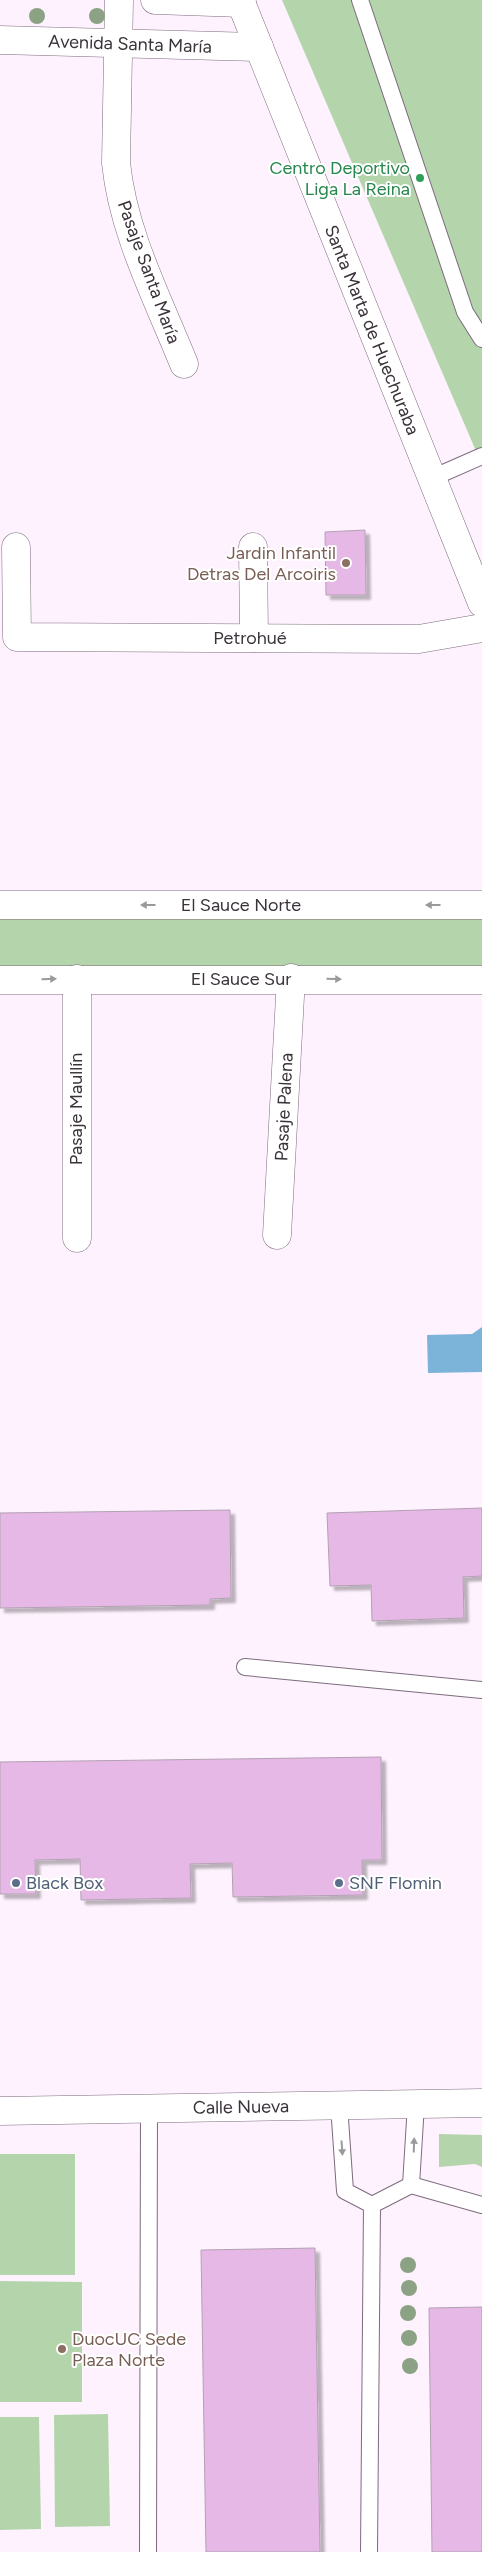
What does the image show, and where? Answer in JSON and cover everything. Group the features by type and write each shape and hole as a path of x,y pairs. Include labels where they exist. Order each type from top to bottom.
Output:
{"street":[{"name":"Pasaje Santa María","path":"119,0 116,163 123,209 184,364"},
{"path":"154,0 241,2"},
{"name":"Santa Marta de Huechuraba","path":"241,2 482,603"},
{"name":"Avenida Santa María","path":"0,40 259,48"},
{"name":"Petrohué","path":"16,547 17,637 419,639 482,628"},
{"path":"253,547 254,638"},
{"name":"El Sauce Norte","path":"0,905 482,905"},
{"name":"El Sauce Sur","path":"0,980 291,978 482,980"},
{"name":"Pasaje Palena","path":"277,1235 291,978"},
{"name":"Pasaje Maullín","path":"76,1238 77,979"},
{"name":"Calle Nueva","path":"0,2111 482,2103"}],"lane":[{"path":"360,0 465,312 482,339"},
{"path":"432,478 482,456"},
{"path":"245,1667 482,1690"},
{"path":"411,2185 416,2104"},
{"path":"339,2105 345,2190 372,2205"},
{"path":"148,2552 149,2109"},
{"path":"372,2205 411,2185 482,2205"},
{"path":"369,2552 372,2205"}],"green space":[{"name":"Centro Deportivo Liga La Reina","path":"282,0 482,0 482,465"},
{"path":"0,911 482,915 482,986 0,981"},
{"path":"439,2134 482,2135 482,2167 475,2164 439,2167"},
{"path":"0,2154 75,2154 75,2275 0,2275"},
{"path":"0,2281 82,2282 82,2402 0,2402"},
{"path":"108,2414 110,2526 55,2527 54,2415"},
{"path":"0,2417 39,2417 41,2529 0,2530"}],"water":[{"path":"482,1327 482,1372 428,1373 427,1335 472,1334"}],"building":[{"name":"Jardin Infantil Detras Del Arcoiris","path":"365,530 366,595 326,595 325,532"},
{"path":"482,1508 482,1576 463,1577 464,1618 372,1621 371,1585 330,1586 327,1513"},
{"path":"230,1510 231,1598 210,1599 210,1605 0,1608 0,1513"},
{"path":"381,1757 382,1860 362,1860 363,1895 233,1897 232,1863 190,1864 191,1898 81,1900 80,1859 35,1860 36,1894 0,1894 0,1762"},
{"path":"315,2248 320,2552 206,2552 201,2250"},
{"path":"482,2307 482,2552 432,2552 429,2308"}],"place":[{"name":"Centro Deportivo Liga La Reina","path":"420,178"},
{"name":"Jardin Infantil Detras Del Arcoiris","path":"346,563"},
{"name":"Black Box","path":"16,1883"},
{"name":"SNF Flomin","path":"339,1883"},
{"name":"DuocUC Sede Plaza Norte","path":"62,2349"}]}
